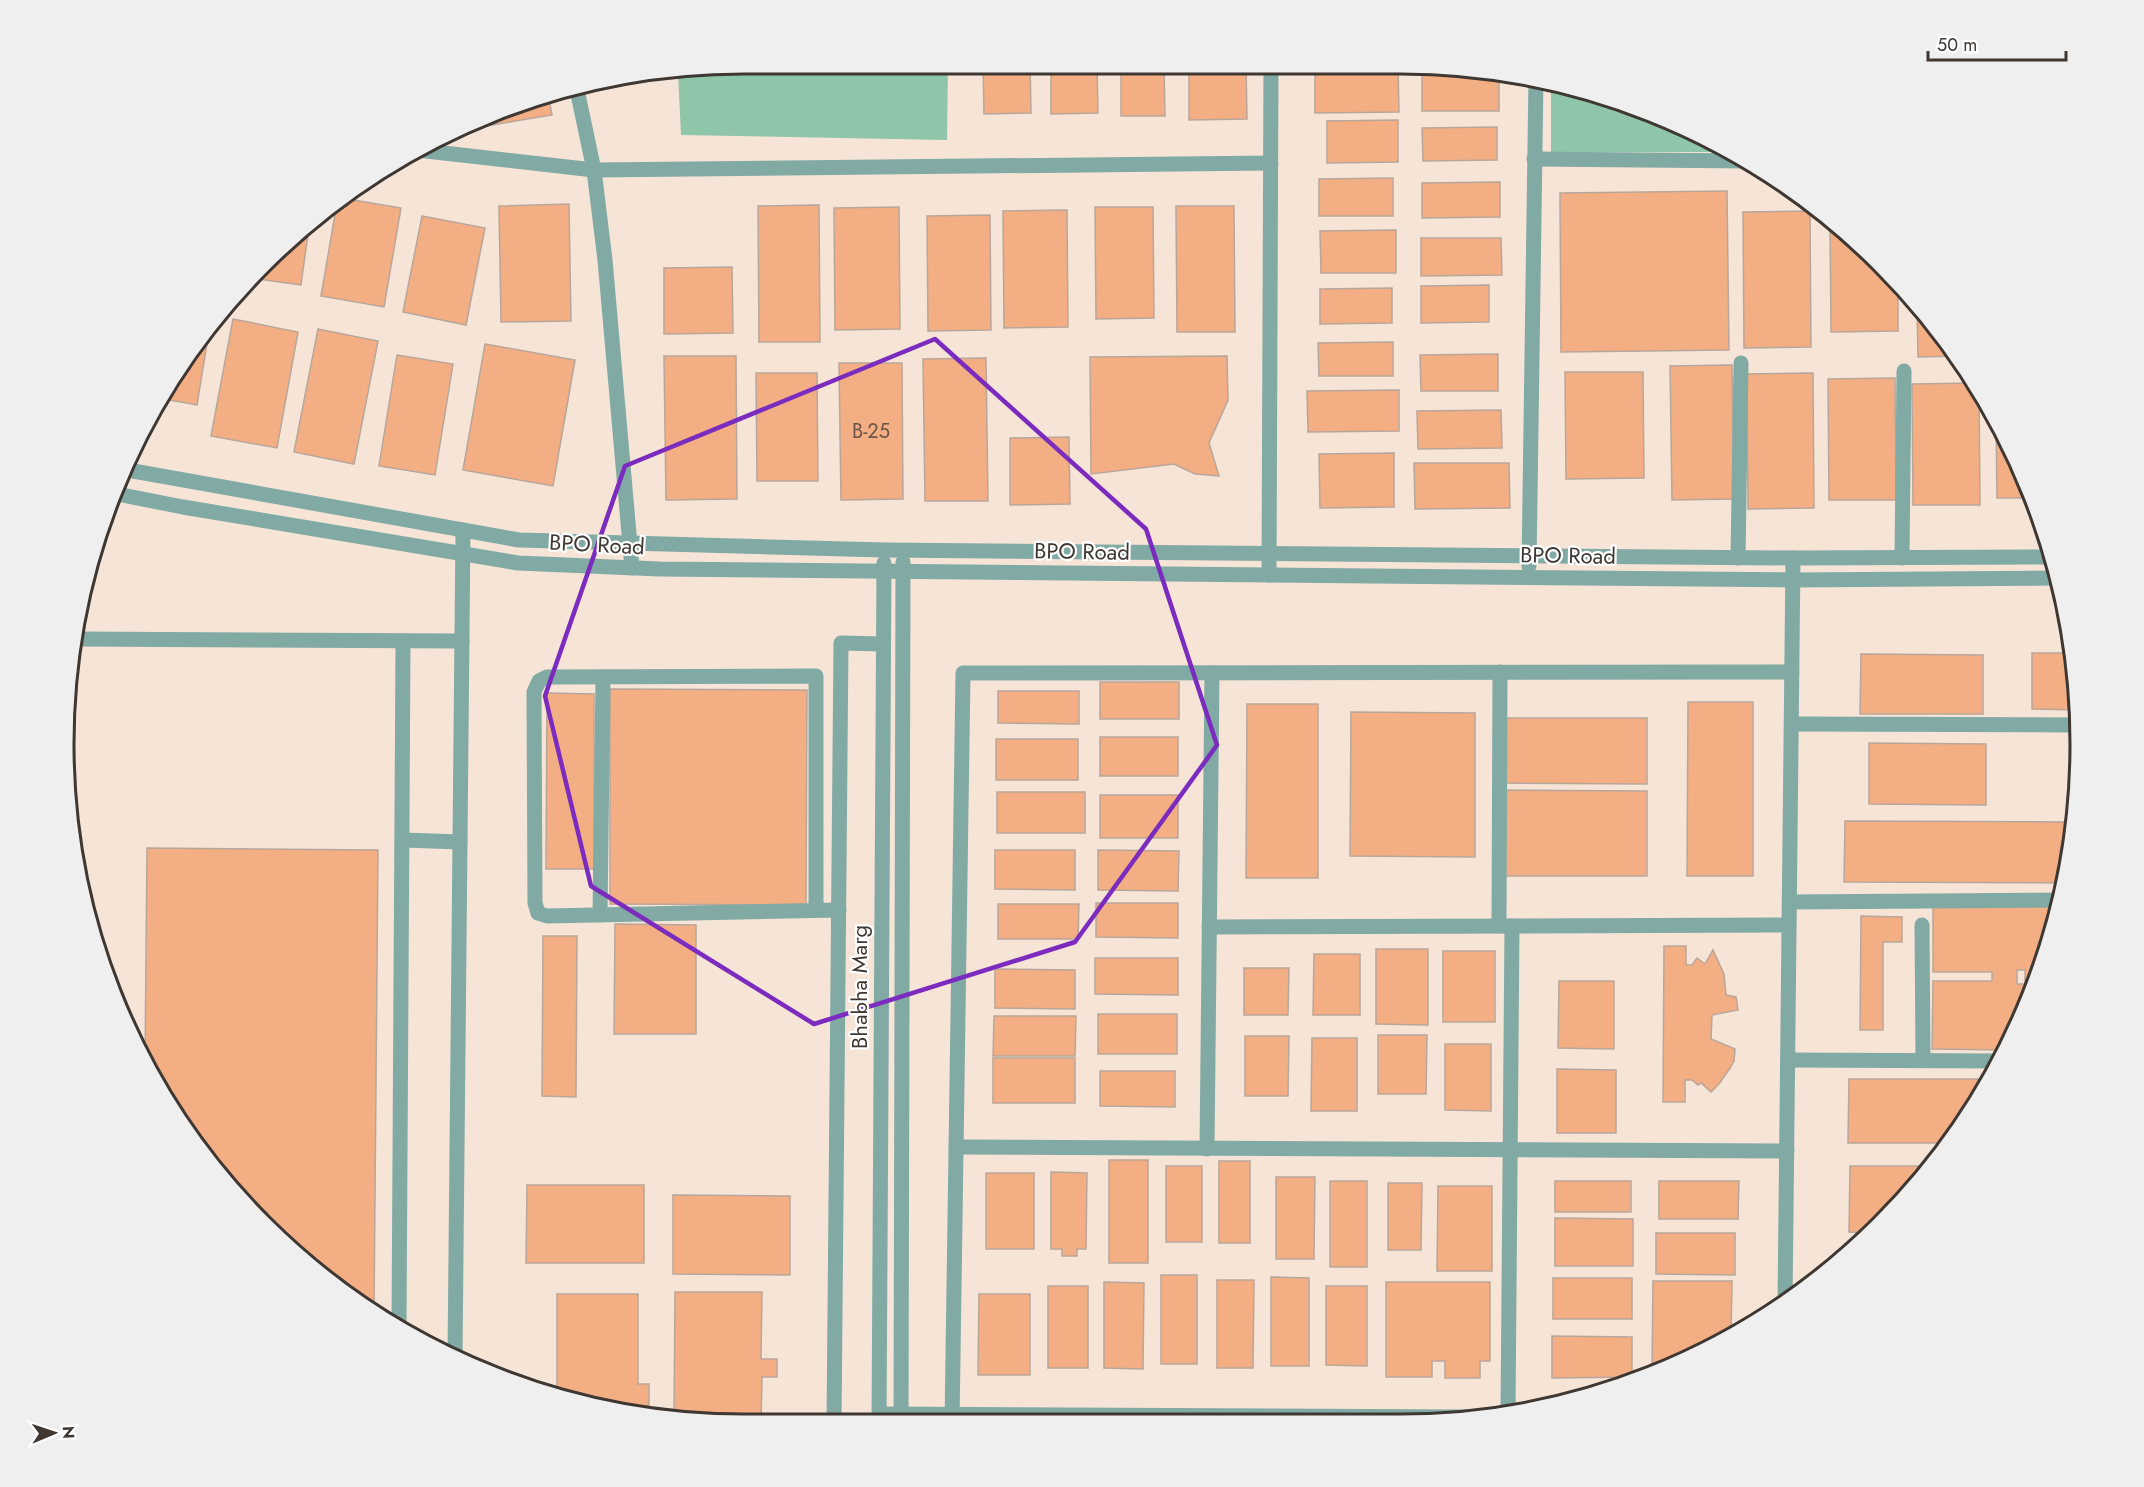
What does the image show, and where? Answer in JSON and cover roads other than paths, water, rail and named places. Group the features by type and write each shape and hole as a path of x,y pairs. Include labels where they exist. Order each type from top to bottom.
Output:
{"street":[{"path":"1269,575 1271,74"},
{"path":"1529,577 1536,87"},
{"path":"578,94 594,170 632,568"},
{"path":"430,152 594,170 1271,163"},
{"path":"1534,159 1732,161"},
{"path":"1738,558 1741,363"},
{"path":"1902,558 1904,371"},
{"name":"BPO Road","path":"132,471 519,540 884,550 1738,558 2044,557"},
{"name":"BPO Road","path":"122,495 518,563 632,568 1793,580 2050,578"},
{"path":"455,1348 463,531"},
{"name":"Bhabha Marg","path":"879,1414 884,550"},
{"name":"Bhabha Marg","path":"901,1414 903,550"},
{"path":"1785,1292 1793,558"},
{"path":"82,639 462,641"},
{"path":"399,1318 403,641"},
{"path":"834,1414 841,643 883,644"},
{"path":"1500,672 1510,1150 1509,1405"},
{"path":"952,1414 963,673 1792,672"},
{"path":"1207,1149 1212,673"},
{"path":"839,910 547,916 538,914 535,903 534,692 539,681 547,676 841,675"},
{"path":"816,676 816,910"},
{"path":"600,915 603,677"},
{"path":"1792,724 2070,725"},
{"path":"403,840 460,842"},
{"path":"1790,902 2052,900"},
{"path":"1209,927 1789,925"},
{"path":"1922,925 1923,1060"},
{"path":"1788,1060 1990,1061"},
{"path":"956,1147 1787,1151"}]}
